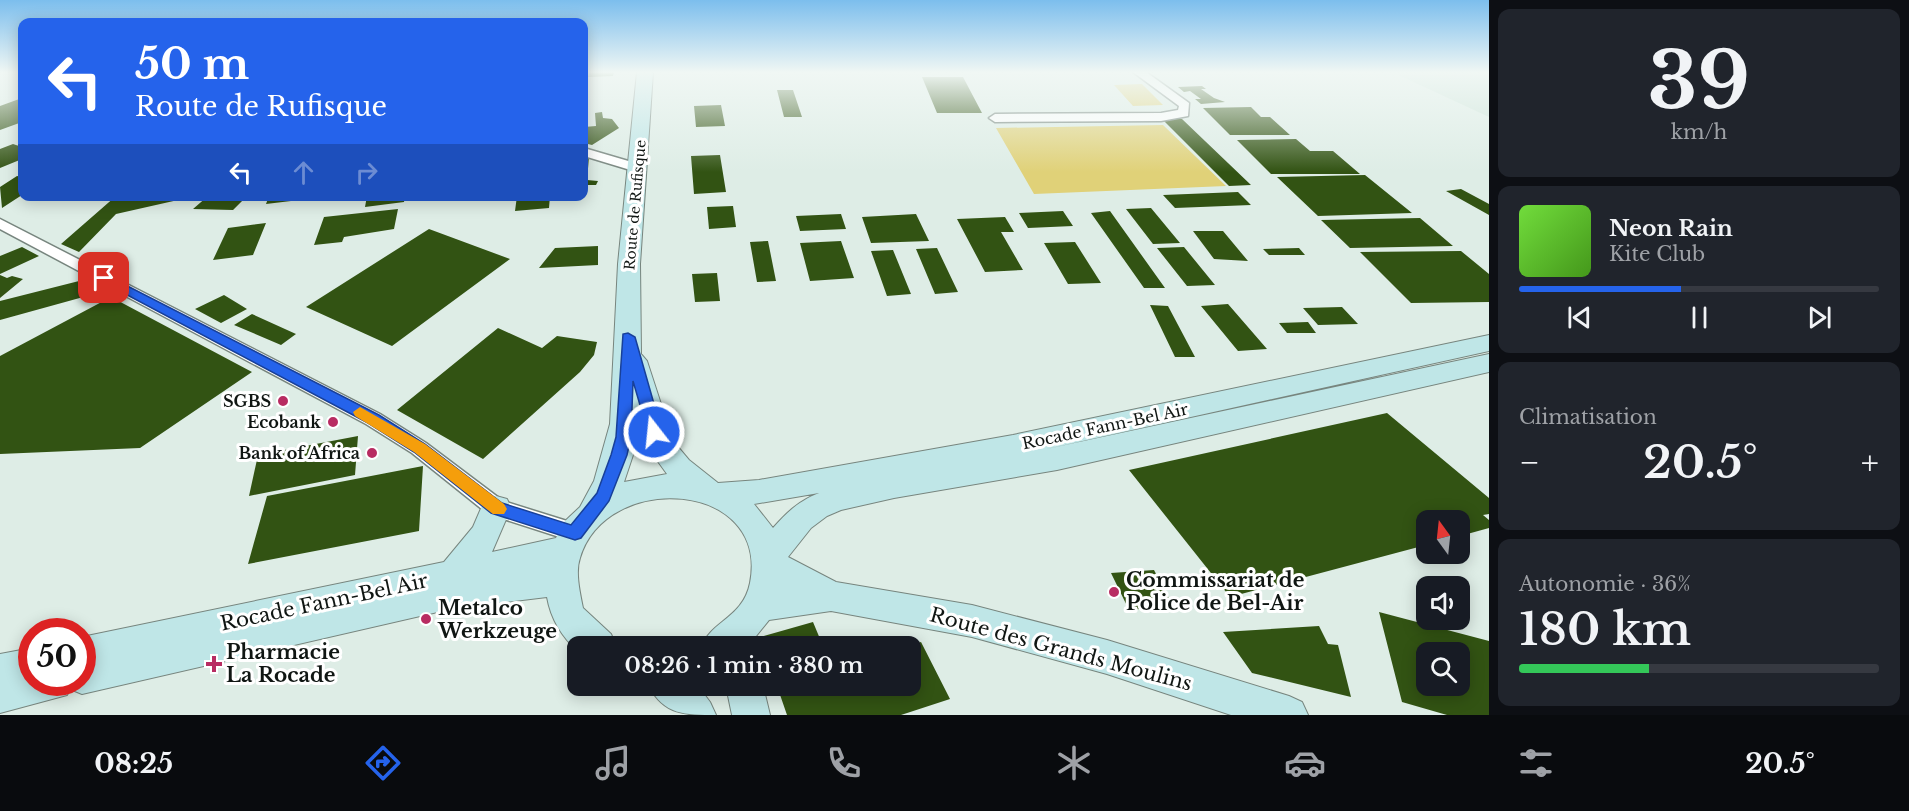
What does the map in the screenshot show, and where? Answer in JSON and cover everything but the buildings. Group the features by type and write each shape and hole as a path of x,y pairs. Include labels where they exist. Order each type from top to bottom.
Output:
{"main road":[{"name":"Route de Rufisque","path":"572,545 604,496 624,437 629,265 642,105"},
{"name":"Route de Rufisque","path":"628,337 660,445 679,468 742,510 759,531 768,560"},
{"name":"Rocade Fann-Bel Air","path":"713,492 759,492 1013,446 1489,343"},
{"name":"Rocade Fann-Bel Air","path":"768,560 800,519 816,507 836,499 894,486 1057,459 1489,363"},
{"path":"586,636 568,615 572,545 609,502 632,491 657,485 682,485 713,492"},
{"path":"453,575 482,543 492,525 496,508"},
{"name":"Rocade Fann-Bel Air","path":"96,651 453,575 572,545"},
{"name":"Rocade Fann-Bel Air","path":"96,673 455,593 572,545"},
{"path":"735,636 751,625 768,586 768,560"},
{"name":"Route des Grands Moulins","path":"768,560 831,596 972,621 1036,638 1289,715"},
{"name":"Route des Grands Moulins","path":"751,625 793,604 831,596"},
{"path":"0,672 18,668"},
{"path":"0,694 18,690"},
{"path":"682,696 698,715"},
{"path":"747,696 751,715"}],"street":[{"path":"995,118 1161,117 1184,113 1185,105"},
{"path":"588,153 637,168"},
{"path":"0,224 373,419 419,448 496,508 572,545"}],"shaded area":[{"path":"1464,105 1489,105 1489,117"},
{"path":"1163,125 1226,186 1034,194 996,128"}],"slow traffic":[{"path":"360,412 419,448 498,509"}],"place":[{"name":"SGBS","path":"283,401"},
{"name":"Ecobank","path":"333,422"},
{"name":"Bank of Africa","path":"372,453"},
{"name":"Commissariat de Police de Bel-Air","path":"1114,592"},
{"name":"Metalco Werkzeuge","path":"426,619"},
{"name":"Pharmacie La Rocade","path":"214,664"}],"route":[{"path":"104,278 373,419 419,448 496,508 575,533 604,496 624,437 628,337 654,432"}]}
